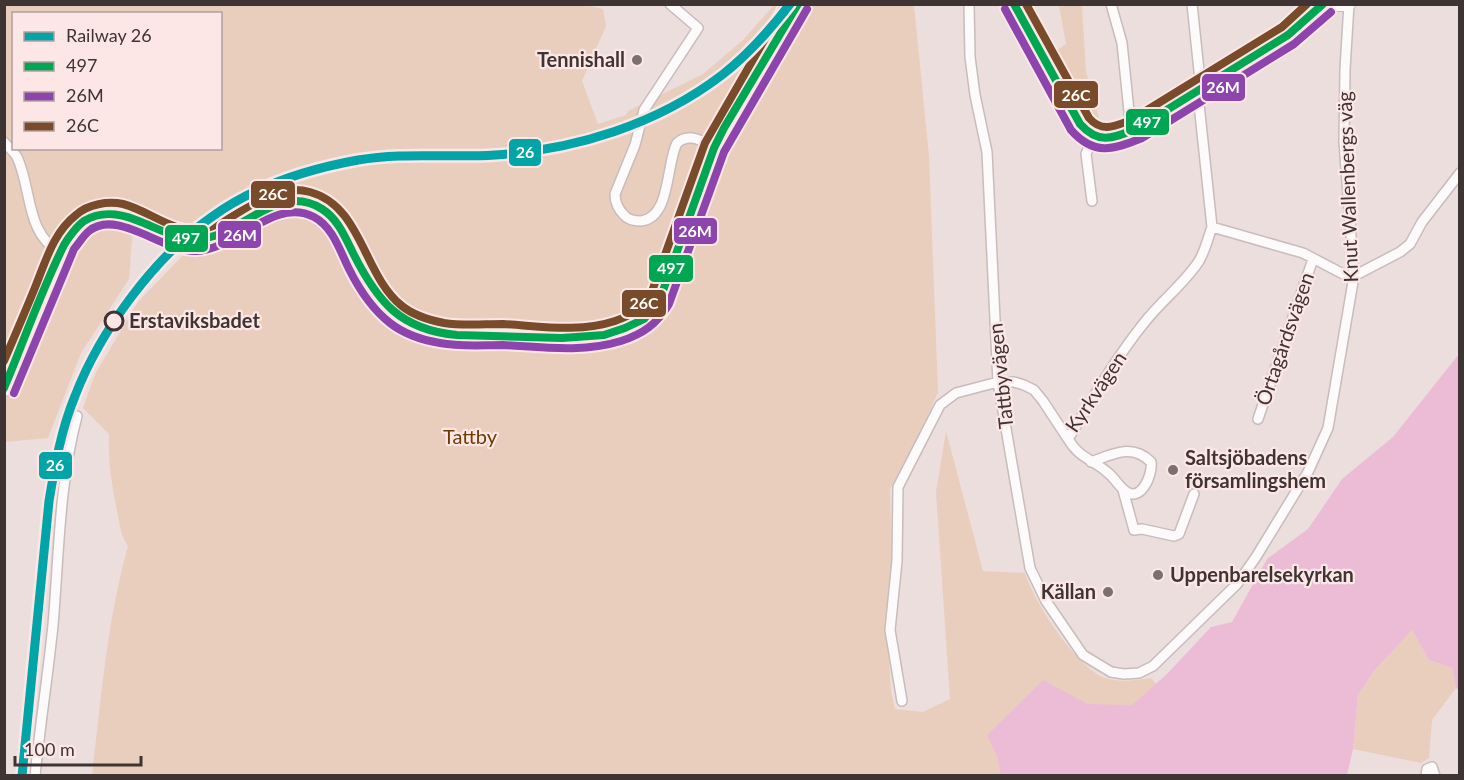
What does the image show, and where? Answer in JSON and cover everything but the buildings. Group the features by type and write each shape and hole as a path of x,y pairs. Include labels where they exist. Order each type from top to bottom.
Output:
{"street":[{"path":"670,4 698,28 644,110 637,137 615,194 615,200 621,212 626,217 636,220 648,219 656,214 677,143 683,139 694,138 714,148"},
{"path":"4,389 72,232 92,217 101,215 120,214 183,240 200,242 284,203 303,202 321,208 340,227 372,289 395,314 419,327 443,334 567,339 617,331 647,318 660,299 714,148 732,113 798,4"},
{"name":"Tattbyvägen","path":"969,4 970,57 987,152 998,382 1030,568 1046,602 1083,655 1096,665 1111,672 1139,673 1152,666"},
{"path":"1014,4 1080,124 1088,133 1100,138 1114,138 1131,131 1201,90 1288,35 1324,4"},
{"path":"1111,4 1122,43 1131,131"},
{"name":"Kyrkvägen","path":"902,701 890,630 897,561 898,487 940,405 956,393 998,382 1014,382 1034,390 1068,439 1143,324 1200,260 1212,226 1199,104 1201,90 1192,4"},
{"path":"1338,4 1348,4"},
{"name":"Knut Wallenbergs väg","path":"1152,666 1237,584 1256,557 1316,456 1330,418 1354,276 1344,142 1348,4"},
{"path":"1092,201 1086,154 1094,135"},
{"path":"4,142 16,156 41,236 49,247 61,253"},
{"path":"1212,226 1303,253 1347,276 1354,276 1400,252 1410,244 1422,222 1460,173"},
{"name":"Örtagårdsvägen","path":"1258,419 1313,259"},
{"path":"35,776 67,464 77,416"},
{"path":"1068,439 1083,458 1109,473 1124,490 1131,494 1144,488 1150,477 1151,462 1144,454 1134,451 1123,451 1091,462"},
{"path":"1124,490 1134,530 1142,529 1174,536 1179,534 1194,494"},
{"path":"1426,776 1427,769 1432,767 1435,776"}],"green space":[{"name":"Tattby","path":"581,4 603,9 606,26 582,81 598,124 626,115 628,111 703,74 743,40 774,5 914,5 929,156 938,392 919,436 890,489 892,575 887,633 891,691 895,709 923,712 950,699 936,492 946,431 983,571 1025,573 1037,600 1069,648 1094,672 1105,678 1116,680 1151,678 1156,684 1135,776 92,775 110,631 128,546 121,531 114,495 109,434 83,408 95,374 138,302 187,251 169,241 133,227 129,279 81,353 48,438 5,442 4,5"},
{"path":"1059,5 1084,5 1082,7 1086,71 1102,129 1091,126 1081,115 1050,55 1066,44"},
{"path":"1412,630 1429,660 1452,668 1456,688 1432,720 1429,758 1421,763 1353,749 1358,695 1374,671"}],"shaded area":[{"path":"1459,354 1459,690 1456,688 1452,668 1429,660 1412,630 1374,671 1358,695 1353,749 1347,775 1001,775 997,756 987,735 1043,680 1088,704 1132,705 1167,674 1211,627 1232,622 1267,559 1308,529 1342,479 1393,437"}],"rail line":[{"name":"26","path":"22,776 49,501 66,422 86,371 114,321 150,273 170,252 229,205 264,187 320,168 392,156 478,156 525,152 585,140 643,121 697,92 722,75 758,42 790,4"}],"transit line":[{"name":"26C","path":"4,361 56,238 68,222 81,211 105,203 123,204 168,224 196,230 223,222 263,198 293,190 310,192 327,200 341,211 352,226 378,277 389,293 402,306 422,317 451,324 573,328 601,325 626,316 640,308 651,294 705,143 785,4"},
{"name":"497","path":"4,388 64,245 84,221 103,214 129,218 184,238 203,239 227,231 279,204 293,201 307,203 322,209 337,223 362,270 381,299 405,320 437,332 457,335 562,338 604,335 644,319 660,299 714,148 798,4"},
{"name":"497","path":"1014,4 1080,124 1094,135 1106,138 1136,129 1288,35 1323,4"},
{"name":"26C","path":"1026,4 1089,118 1104,127 1131,120 1282,27 1307,4"},
{"name":"26M","path":"14,393 74,249 89,231 100,225 126,227 169,245 196,251 226,242 270,218 284,213 299,212 321,221 335,240 357,284 372,305 390,323 414,336 433,342 456,345 577,348 606,345 636,335 654,323 669,304 724,152 807,9"},
{"name":"26M","path":"1005,9 1071,130 1088,144 1104,148 1113,148 1142,138 1294,44 1331,12"}],"place":[{"name":"Tennishall","path":"637,60"},
{"name":"Erstaviksbadet","path":"114,321"},
{"name":"Saltsjöbadens församlingshem","path":"1173,470"},
{"name":"Uppenbarelsekyrkan","path":"1158,575"},
{"name":"Källan","path":"1108,592"}]}
